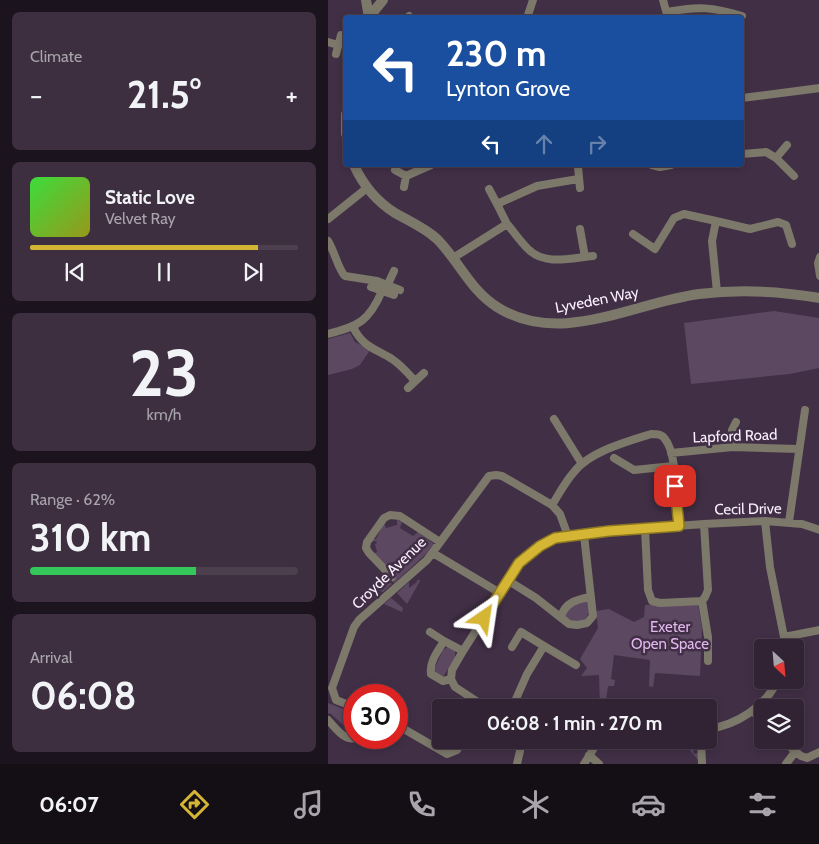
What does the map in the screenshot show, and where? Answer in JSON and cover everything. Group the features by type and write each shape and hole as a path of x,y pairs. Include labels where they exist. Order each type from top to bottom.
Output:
{"street":[{"path":"366,0 370,15"},
{"path":"372,0 384,0"},
{"path":"372,15 384,0"},
{"path":"527,15 533,0"},
{"path":"663,0 668,15 692,7 722,10 739,15"},
{"path":"336,54 341,35"},
{"path":"328,42 338,45"},
{"path":"744,98 820,88"},
{"path":"776,158 787,145"},
{"path":"744,154 766,152 776,158 794,176"},
{"name":"Lyveden Way","path":"355,167 367,188 388,208 431,234 453,258 473,287 494,306 520,319 545,324 570,324 682,297 717,292 763,291 819,297"},
{"path":"406,176 426,167"},
{"path":"578,167 580,188"},
{"path":"395,170 406,176"},
{"path":"404,187 406,176"},
{"path":"497,204 537,186 578,178"},
{"path":"328,219 367,188"},
{"path":"489,189 507,224 528,249 544,258 562,260 589,256 580,229"},
{"path":"633,234 655,248 674,218 684,214 750,230 778,222 786,225 792,244"},
{"path":"716,221 712,241 717,292"},
{"path":"453,258 507,224"},
{"path":"328,241 339,262 341,272 345,276 388,284 397,292 382,291 371,287"},
{"path":"820,257 818,263 820,276"},
{"path":"388,284 394,271"},
{"path":"328,334 353,327 368,315 382,291"},
{"path":"353,327 362,341 399,364 415,381"},
{"path":"408,388 424,373"},
{"path":"789,522 805,410"},
{"path":"554,419 582,464"},
{"path":"733,448 732,430 736,422"},
{"path":"552,505 574,470 582,464 606,449 651,434 658,434 667,442 671,453 679,526"},
{"name":"Lapford Road","path":"671,453 733,448 799,449"},
{"path":"614,458 634,470 673,466"},
{"name":"Croyde Avenue","path":"343,703 336,700 332,688 350,635 359,620 433,553 486,479 492,475 502,476 552,505 564,522 568,536"},
{"path":"393,564 389,574 369,553 366,545 380,522 387,516 400,516 440,542"},
{"path":"765,521 770,567 784,637 820,630"},
{"name":"Cecil Drive","path":"451,679 452,670 463,651 519,563 532,552 555,538 679,526 765,521 789,522 820,530"},
{"path":"704,524 708,590 702,601 708,637 708,661"},
{"path":"645,529 648,590 652,601 660,603 702,601"},
{"path":"507,580 536,598 569,624 587,623 593,616 584,535"},
{"path":"433,553 500,593"},
{"path":"561,616 568,604 591,597"},
{"path":"430,632 463,651"},
{"path":"512,646 521,632 576,666"},
{"path":"444,641 430,670 434,677 443,681 451,679 456,687 473,699"},
{"path":"516,699 527,674 544,646"},
{"path":"717,727 726,725 753,711 774,689"},
{"path":"332,721 343,735"},
{"path":"408,731 432,745"},
{"path":"438,749 447,754 457,749"},
{"path":"516,764 520,749"},
{"path":"584,764 593,749"},
{"path":"701,749 702,764"},
{"path":"792,749 804,761 820,752"},
{"path":"786,764 796,752"},
{"path":"589,755 599,764"}],"green space":[{"path":"774,311 819,318 819,368 790,374 691,384 684,323"},
{"path":"350,333 355,342 370,350 360,365 328,375 328,339"},
{"path":"397,519 402,522 400,528 413,536 418,532 434,544 426,554 394,583 390,579 396,566 392,562 386,566 372,554 377,552 375,544 377,543 376,541 371,542 373,539 376,539 384,523 386,528 397,525"},
{"path":"382,575 392,584 383,592 377,590 382,578 380,576"},
{"path":"417,580 420,581 407,604 397,593 409,582 409,588"},
{"path":"391,598 403,608 402,612 384,604"},
{"path":"588,600 590,611 585,619 573,622 565,617 565,611 570,606"},
{"name":"Exeter Open Space","path":"691,602 698,604 702,628 700,676 655,673 653,687 649,686 650,660 614,655 611,679 615,680 614,686 608,686 606,699 600,699 599,675 581,676 587,668 580,659 598,628 596,611 609,609 634,622 644,617 645,605"},
{"path":"448,647 455,651 455,658 443,677 434,672 434,670 443,650"},
{"path":"328,703 343,709 343,725 330,713 328,714"},
{"path":"688,749 693,749 694,754 700,753 699,761"}],"route":[{"path":"484,618 519,563 540,546 555,538 609,531 679,526 675,486"}]}
